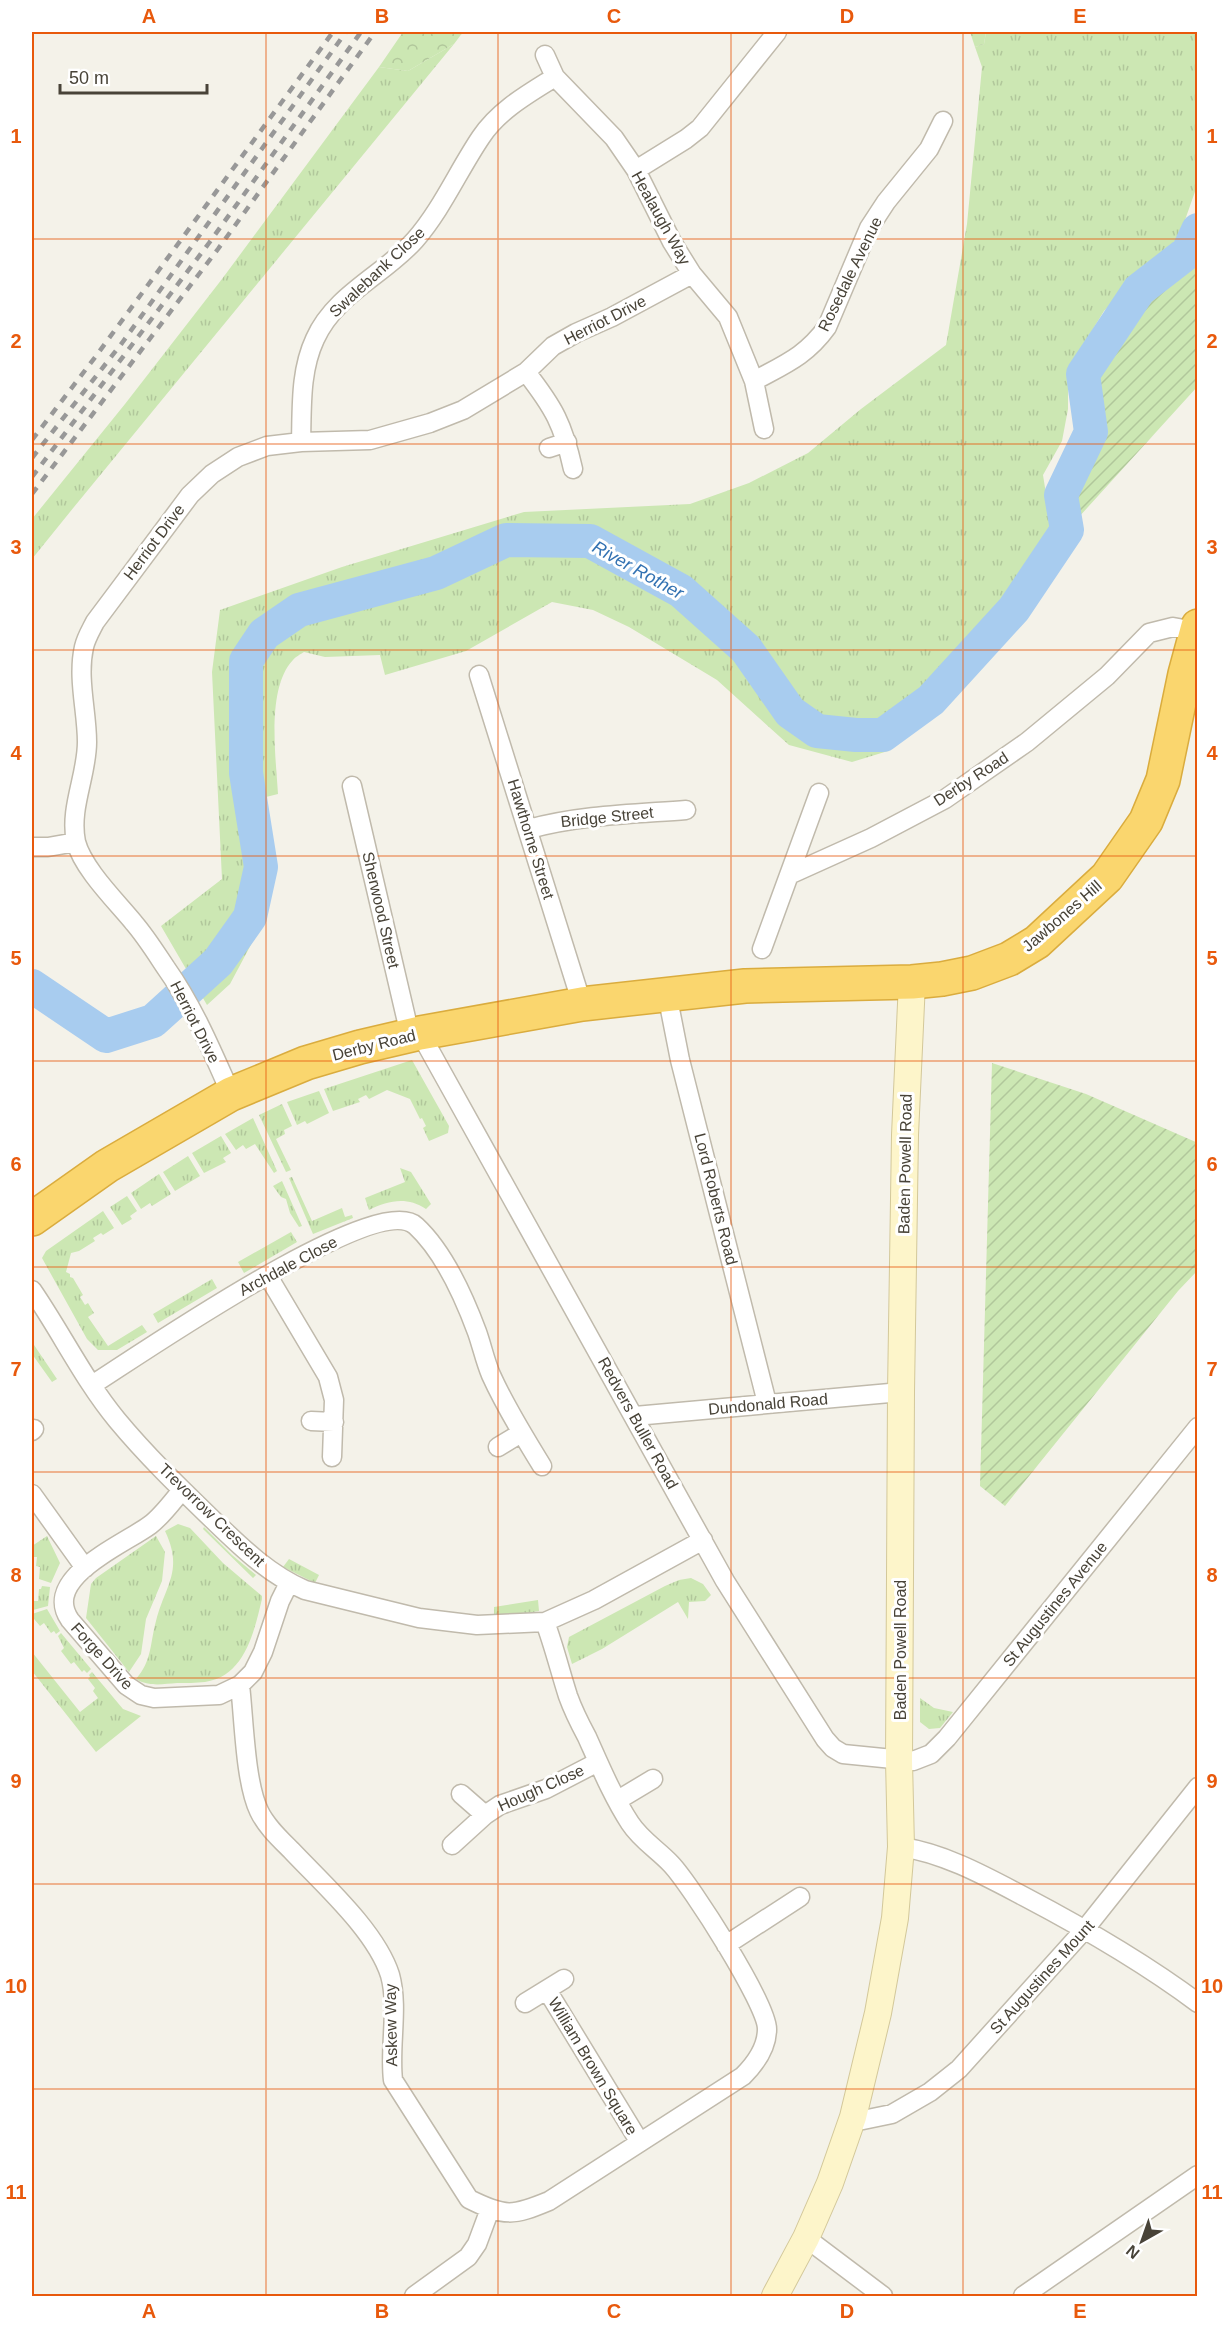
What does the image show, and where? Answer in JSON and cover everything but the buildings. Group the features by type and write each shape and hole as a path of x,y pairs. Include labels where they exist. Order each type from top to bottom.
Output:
{"highway":[{"name":"Jawbones Hill","path":"756,986 912,982 972,973 1009,959 1037,942 1107,877 1146,821 1163,780 1191,677 1196,628"},
{"name":"Derby Road","path":"32,1219 107,1166 231,1094 306,1063 415,1034 582,1004 756,986"}],"street":[{"path":"636,170 700,128 777,32"},
{"name":"Healaugh Way","path":"545,55 555,77 614,138 636,170 672,242 692,274 728,317 754,381 764,429"},
{"name":"Swalebank Close","path":"301,441 302,390 307,360 327,318 346,298 413,242 428,225 449,194 482,135 499,116 518,100 555,77"},
{"name":"Rosedale Avenue","path":"754,381 801,356 827,327 869,228 886,202 937,153 943,121"},
{"name":"Herriot Drive","path":"231,1094 194,1017 169,972 100,882 76,842 76,799 85,771 87,744 82,657 84,645 95,622 190,495 212,474 238,457 267,446 301,441 370,440 430,423 463,410 526,372 553,346 692,274"},
{"path":"526,372 550,403 558,445 573,469"},
{"name":"Derby Road","path":"789,875 871,838 945,799 1027,742 1107,676 1149,633 1173,627 1196,628"},
{"name":"Hawthorne Street","path":"479,675 582,1004"},
{"name":"Sherwood Street","path":"352,786 415,1034"},
{"path":"762,949 819,793"},
{"name":"Bridge Street","path":"529,829 558,821 590,817 686,810"},
{"path":"32,848 76,842"},
{"name":"Baden Powell Road","path":"775,2296 806,2238 830,2182 853,2117 878,2013 895,1918 901,1847 899,1761 901,1392 905,1135 912,982"},
{"name":"Lord Roberts Road","path":"667,994 680,1060 767,1404"},
{"name":"Redvers Buller Road","path":"415,1034 635,1416 725,1581 825,1739 833,1749 843,1754 899,1761"},
{"name":"Archdale Close","path":"92,1385 182,1326 314,1249 346,1235 393,1220 413,1223 436,1250 459,1291 477,1331 491,1375 521,1433 542,1466"},
{"path":"267,1276 328,1377 334,1400 332,1457"},
{"name":"Trevorrow Crescent","path":"32,1290 116,1419 182,1490 259,1563 289,1583 326,1596 419,1618 477,1625 545,1622 578,1608 703,1540"},
{"name":"Dundonald Road","path":"635,1416 901,1392"},
{"path":"311,1421 334,1422"},
{"name":"St Augustines Avenue","path":"899,1761 913,1761 931,1754 947,1737 1197,1427"},
{"path":"498,1447 521,1433"},
{"name":"Forge Drive","path":"182,1490 152,1524 85,1568 70,1582 62,1600 64,1611 80,1633 133,1691 154,1698 195,1697 219,1695 240,1685"},
{"path":"32,1494 85,1568"},
{"path":"240,1685 253,1672 263,1652 289,1583"},
{"name":"Askew Way","path":"240,1685 252,1788 260,1812 275,1833 345,1907 379,1950 390,1975 393,1992 391,2063 393,2080 469,2199 490,2209 518,2214 549,2201 743,2076 754,2066 764,2048 767,2028 762,2007 684,1879 642,1838 630,1822 598,1762 569,1698 545,1622"},
{"name":"Hough Close","path":"452,1845 485,1815 500,1805 546,1789 598,1762"},
{"path":"618,1800 653,1779"},
{"name":"St Augustines Mount","path":"853,2117 863,2120 892,2114 930,2092 959,2069 1085,1929 1197,1787"},
{"name":"Hough Close","path":"461,1794 485,1815"},
{"path":"901,1847 914,1849 996,1881 1085,1929 1171,1983 1197,2003"},
{"path":"726,1945 800,1898"},
{"name":"William Brown Square","path":"525,2003 564,1980"},
{"name":"William Brown Square","path":"547,1990 639,2141"},
{"path":"1023,2296 1197,2175"},
{"path":"414,2296 468,2257 477,2244 490,2209"},
{"path":"806,2238 883,2296"}],"green space":[{"path":"403,32 463,32 454,44 408,71 379,67"},
{"path":"970,32 986,32 984,44 975,47"},
{"path":"986,32 1197,32 1197,186 1179,237 1104,311 1068,370 1068,409 1062,441 1043,475 1050,519 1056,529 1006,599 927,689 881,725 888,751 852,762 789,745 717,680 629,627 593,610 552,602 466,651 385,675 380,655 325,657 304,652 294,659 285,672 276,705 275,743 278,794 262,798 273,873 263,922 230,984 207,1005 161,926 222,879 212,672 220,610 342,567 524,512 690,504 749,483 808,453 861,409 946,345 967,224 982,67 975,47 984,44"},
{"path":"454,44 32,559 32,519 222,279 379,67 408,71"},
{"path":"1197,254 1197,387 1078,518 1071,495 1102,434 1100,403 1094,380 1149,299 1192,262"},
{"path":"412,1060 449,1126 448,1133 429,1141 423,1128 426,1126 410,1099 387,1090 369,1099 366,1095 358,1099 360,1102 333,1111 324,1089"},
{"path":"992,1063 1086,1094 1198,1143 1197,1271 1178,1291 1005,1506 980,1486"},
{"path":"319,1091 329,1113 307,1124 305,1121 297,1125 287,1102"},
{"path":"282,1104 292,1126 284,1130 285,1134 276,1139 291,1170 286,1172 259,1115"},
{"path":"253,1118 277,1171 274,1173 255,1144 246,1149 243,1145 236,1150 225,1134"},
{"path":"221,1136 231,1153 223,1158 226,1162 204,1173 192,1153"},
{"path":"188,1156 200,1176 175,1191 163,1172"},
{"path":"400,1168 411,1172 431,1204 426,1209 411,1202 397,1201 369,1210 365,1198 405,1182"},
{"path":"159,1174 171,1194 152,1206 150,1203 141,1209 131,1193"},
{"path":"292,1177 312,1221 342,1208 345,1217 352,1215 353,1218 313,1234 289,1178"},
{"path":"282,1181 302,1226 299,1227 290,1213 286,1199 281,1197 273,1186"},
{"path":"127,1196 137,1211 130,1216 132,1219 122,1225 110,1207"},
{"path":"103,1211 114,1228 93,1238 95,1241 79,1251 71,1253 66,1272 73,1278 83,1295 80,1297 85,1305 88,1303 94,1313 88,1317 108,1346 142,1325 147,1332 117,1350 98,1350 87,1339 42,1258 46,1251"},
{"path":"291,1232 297,1242 244,1273 238,1262"},
{"path":"212,1279 217,1288 158,1323 153,1314"},
{"path":"32,1342 57,1379 52,1382 32,1354"},
{"path":"178,1524 190,1528 223,1563 262,1596 262,1599 246,1651 230,1671 219,1678 205,1682 151,1684 136,1679 148,1659 156,1621 173,1568 173,1557 165,1531"},
{"path":"204,1527 256,1575 253,1578 203,1529"},
{"path":"47,1536 60,1563 51,1583 39,1579 40,1567 36,1566 37,1557 32,1557 32,1546"},
{"path":"156,1536 165,1552 162,1581 146,1619 141,1654 129,1672 86,1618 91,1584 96,1578"},
{"path":"289,1559 319,1575 315,1583 283,1567"},
{"path":"691,1578 703,1584 711,1595 705,1601 689,1602 688,1619 678,1602 602,1649 572,1664 567,1647 569,1637 665,1586"},
{"path":"42,1586 50,1587 48,1606 32,1611 34,1601 38,1601 39,1589"},
{"path":"538,1600 539,1611 494,1614 494,1607"},
{"path":"47,1609 60,1631 56,1634 54,1631 51,1633 44,1623 40,1626 34,1619 32,1621 32,1614"},
{"path":"61,1633 91,1669 87,1673 84,1670 82,1672 74,1662 71,1664 61,1651 64,1648 58,1636"},
{"path":"32,1652 80,1712 98,1698 93,1691 95,1688 88,1679 92,1672 123,1709 141,1716 96,1752 32,1671"},
{"path":"920,1698 934,1708 953,1712 940,1728 929,1729 920,1722"}],"waterway":[{"name":"River Rother","path":"32,986 106,1036 153,1021 218,962 250,917 261,867 246,773 246,661 264,634 299,610 436,573 506,540 590,541 681,591 746,649 790,712 817,731 883,735 931,700 1014,609 1067,530 1061,495 1091,432 1083,374 1139,290 1188,252 1198,230"}],"railway":[{"path":"32,440 333,32"},
{"path":"32,458 122,343 346,32"},
{"path":"32,477 209,243 361,32"},
{"path":"32,494 218,249 375,32"}]}
